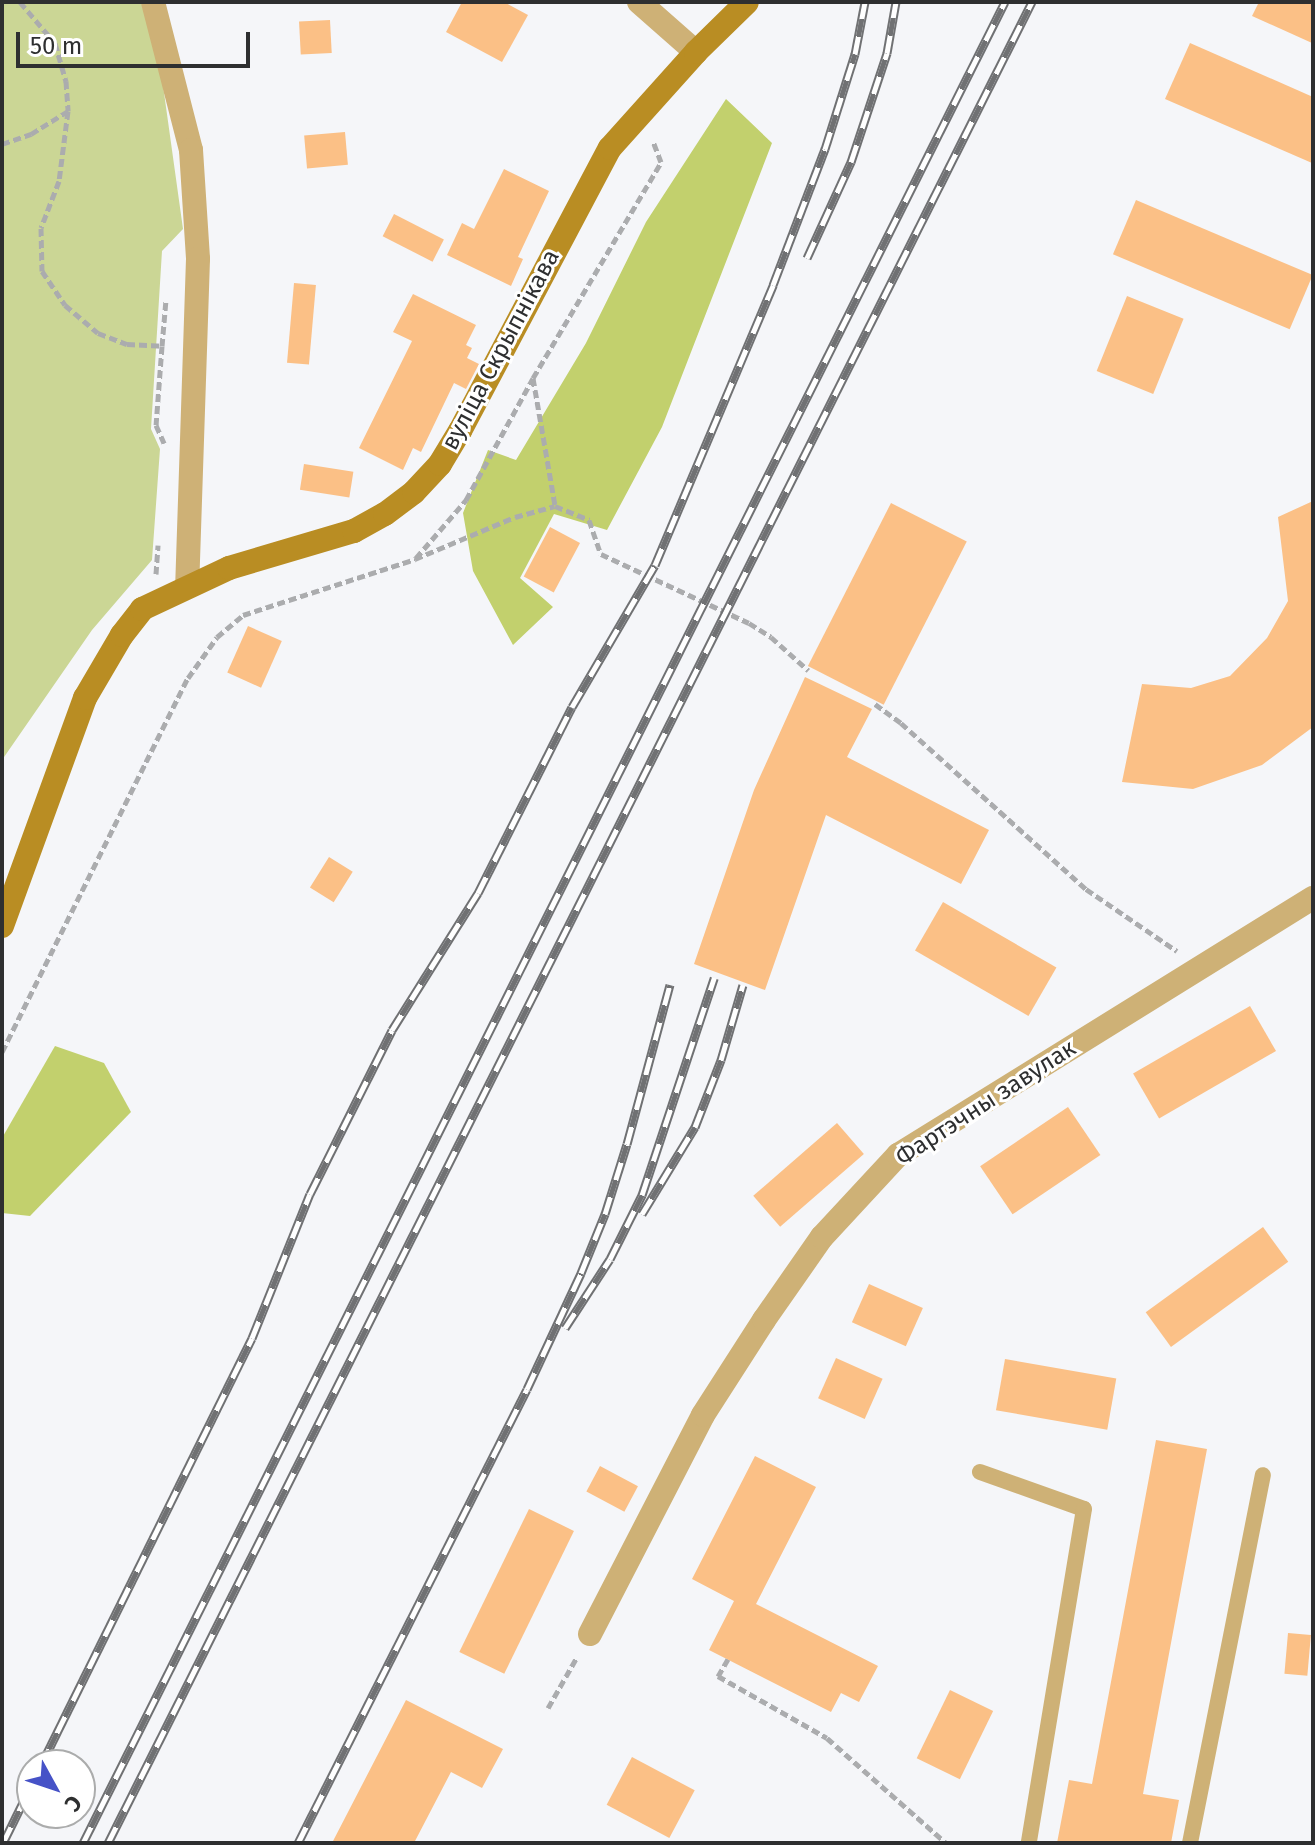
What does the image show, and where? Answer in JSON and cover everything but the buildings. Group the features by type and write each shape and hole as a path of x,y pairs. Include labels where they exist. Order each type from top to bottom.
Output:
{"street":[{"path":"153,2 191,150 198,259 187,585"},
{"path":"639,2 696,52"},
{"name":"вуліца Скрыпнікава","path":"2,926 85,698 142,609 187,585 229,568 354,531 414,492 440,464 460,431 610,148 696,52 747,2"},
{"name":"Фартэчны завулак","path":"590,1634 703,1415 822,1237 898,1155 1313,898"}],"lane":[{"path":"980,1472 1084,1509 1029,1843"},
{"path":"1190,1843 1263,1475"}],"path":[{"path":"20,2 55,43 66,81 68,111 59,181 41,228 42,271 65,305 98,333 127,344 162,346"},
{"path":"2,144 31,134 68,111"},
{"path":"415,559 466,500 533,378 661,162 652,138"},
{"path":"166,449 156,425 168,283"},
{"path":"533,378 555,506"},
{"path":"2,1052 188,678 217,637 243,615 415,559 515,517 555,506 589,520 601,554 749,623 771,637 808,670"},
{"path":"155,577 159,534"},
{"path":"875,704 901,723 1086,889 1203,967"},
{"path":"548,1708 590,1634"},
{"path":"728,1659 718,1676 827,1738 946,1843"}],"green space":[{"path":"2,2 141,2 160,64 183,229 162,251 151,429 160,449 152,560 92,630 2,760"},
{"path":"726,99 772,143 662,427 607,530 554,514 520,578 553,607 513,645 473,571 463,513 488,450 516,460 586,343 646,222"},
{"path":"55,1046 104,1063 131,1112 30,1216 2,1213 2,1138"}],"railway":[{"path":"49,1749 252,1338 310,1194 392,1030 478,893 572,707 655,565 773,285 825,149 855,54 865,2"},
{"path":"807,258 851,162 887,53 896,2"},
{"path":"83,1843 1005,2"},
{"path":"108,1843 1032,2"},
{"path":"565,1328 610,1259 642,1195 714,978"},
{"path":"298,1843 527,1389 581,1273 605,1214 627,1144 670,985"},
{"path":"642,1214 695,1127 721,1060 743,985"},
{"path":"3,1843 16,1817"}]}
